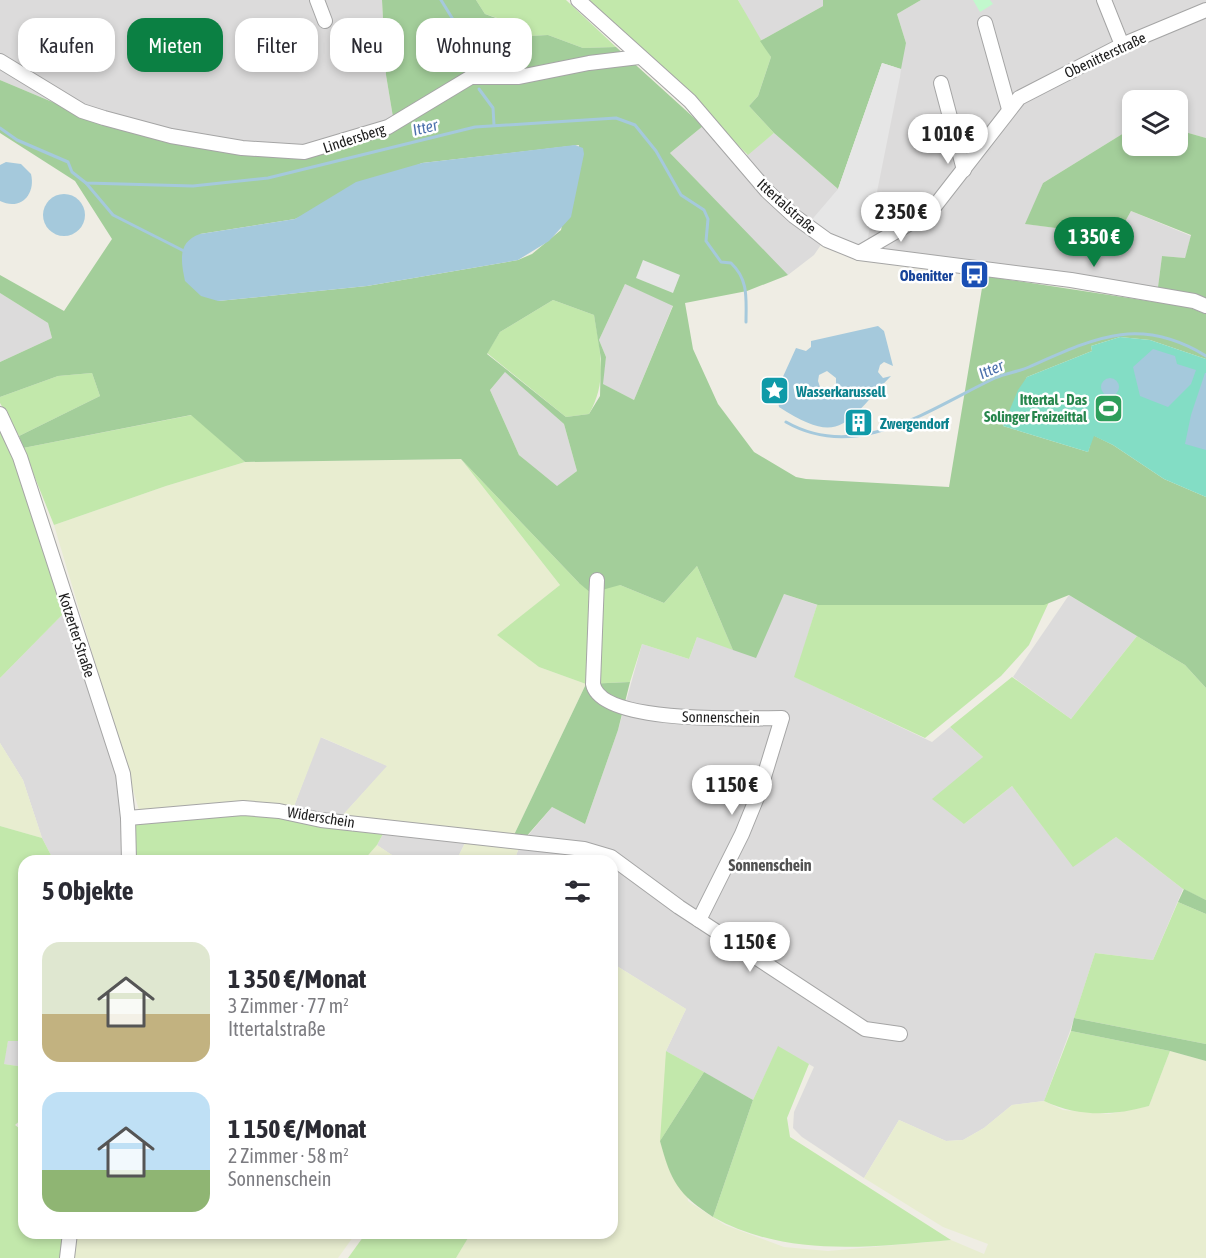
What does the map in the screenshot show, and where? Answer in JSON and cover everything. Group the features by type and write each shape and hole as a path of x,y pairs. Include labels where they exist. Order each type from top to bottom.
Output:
{"street":[{"path":"317,0 325,21"},
{"name":"Ittertalstraße","path":"578,0 690,101 767,191 794,216 827,240 859,253 1071,280 1194,301 1206,306"},
{"path":"1104,0 1122,45"},
{"name":"Obenitterstraße","path":"859,253 931,211 1019,98 1122,45 1206,10"},
{"path":"985,23 1010,109"},
{"name":"Lindersberg","path":"0,61 82,111 104,118 171,136 242,148 304,152 321,149 397,123 471,77 519,77 589,63 639,57"},
{"path":"940,83 964,170"},
{"name":"Kotzerter Straße","path":"0,414 20,457 123,774 129,818 129,855"},
{"name":"Sonnenschein","path":"597,580 593,684 599,696 624,709 666,716 782,718 760,790 742,834 699,920"},
{"name":"Widerschein","path":"129,818 243,808 279,810 321,820 513,840 584,849 604,855"},
{"name":"Widerschein","path":"618,862 699,920"},
{"path":"699,920 865,1029 900,1034"},
{"path":"67,1258 69,1239"}],"shaded area":[{"path":"0,0 382,0 383,18 330,18 330,72 386,72 393,117 305,156 88,117 0,80"},
{"path":"738,0 823,0 823,6 760,41"},
{"path":"921,0 1206,0 1206,138 1188,133 1188,90 1122,90 1122,134 1043,183 1026,224 1117,236 1131,211 1191,236 1185,258 1162,256 1158,287 858,249 827,236 814,255 788,275 670,153 703,126 736,163 774,133 838,189 906,43 897,14"},
{"path":"882,63 901,69 900,77 867,242 851,246 809,223 838,189"},
{"path":"643,260 680,275 673,293 636,278"},
{"path":"625,284 673,305 634,400 602,384 606,357 599,340"},
{"path":"0,293 48,323 52,338 0,362"},
{"path":"505,371 564,424 577,471 556,487 519,455 490,390"},
{"path":"784,594 817,605 795,677 932,742 950,727 983,757 964,824 1012,786 1073,866 1116,837 1183,889 1153,960 1095,953 1044,1101 1012,1105 984,1128 963,1140 946,1141 899,1120 864,1178 802,1137 793,1128 794,1112 814,1067 778,1047 753,1100 666,1051 686,1009 618,967 618,855 516,855 520,845 552,807 585,824 618,730 642,644 689,659 697,637"},
{"path":"1069,595 1137,636 1071,719 1013,677"},
{"path":"66,611 115,768 125,822 123,855 51,855 42,838 23,780 0,743 0,678"},
{"path":"320,737 388,766 341,817 293,809"},
{"path":"384,832 466,841 459,855 392,855 377,845"},
{"path":"8,1041 18,1041 18,1066 3,1064"}],"green space":[{"path":"382,0 476,0 485,14 496,18 416,18 416,72 532,72 532,36 548,35 583,48 616,47 703,126 670,153 788,275 747,291 685,303 693,349 718,404 754,452 796,477 949,487 984,276 1188,307 1206,314 1206,359 1150,340 1120,337 1091,346 1092,351 1027,377 1003,426 1088,452 1093,435 1113,445 1164,479 1206,497 1206,688 1185,665 1069,595 1044,605 818,605 784,594 756,658 733,650 697,566 664,603 620,585 591,593 461,459 245,462 191,415 23,448 19,436 100,396 92,373 58,376 0,397 0,362 52,338 48,323 0,293 0,275 64,311 112,239 75,181 0,133 0,80 88,117 305,156 393,117 386,72 404,72 404,18 383,18","holes":["579,145 561,230 532,254 518,260 367,286 218,301 200,234 295,219 422,163","625,284 673,306 634,400 603,384 606,357 599,340","553,300 594,315 601,359 600,396 589,414 566,417 487,354 500,332","505,372 564,424 577,471 557,486 519,455 490,390"]},
{"path":"476,0 566,0 616,47 583,48 548,35 532,36 532,18 497,18 485,14"},
{"path":"587,0 738,0 771,57 758,96 749,106 774,133 748,155"},
{"path":"823,0 921,0 897,14 906,43 901,69 882,63 838,189 774,133 749,106 758,96 771,57 760,41 823,6"},
{"path":"973,0 990,0 993,4 980,12"},
{"path":"1188,133 1206,138 1206,300 1158,287 1162,256 1185,258 1191,235 1131,211 1117,236 1025,224 1043,183 1122,134 1122,156 1188,156"},
{"path":"553,300 594,315 601,378 595,402 589,414 566,417 487,353 500,332"},
{"name":"Ittertal - Das Solinger Freizeittal","path":"1120,337 1150,340 1206,359 1206,497 1164,479 1113,445 1094,436 1088,452 1003,426 1018,390 1027,377 1092,351 1091,346"},
{"path":"92,373 100,396 19,436 0,403 0,397 58,376"},
{"path":"192,415 245,462 166,486 54,525 23,448"},
{"path":"0,426 19,473 66,611 0,678"},
{"path":"461,459 560,585 498,635 539,667 586,684 514,835 341,817 387,766 321,737 293,809 268,804 207,804 139,810 54,525 166,486 245,462"},
{"path":"461,459 579,583 620,585 664,603 697,566 733,650 697,637 689,659 642,644 630,682 586,684 539,667 497,635 560,585"},
{"path":"1049,602 1029,645 1001,676 925,738 794,677 817,605"},
{"path":"1137,636 1185,665 1206,688 1206,900 1183,889 1116,837 1073,867 1012,786 964,824 932,799 983,757 950,727 1012,677 1071,719"},
{"path":"630,682 618,730 585,824 552,807 525,838 514,835 586,684"},
{"path":"0,743 23,780 42,838 0,826"},
{"path":"251,812 306,823 384,832 368,855 134,855 132,826 143,820"},
{"path":"0,826 42,838 51,855 18,855 18,1041 8,1041 4,1064 18,1066 18,1122 15,1125 18,1127 18,1239 62,1239 60,1258 0,1258"},
{"path":"466,841 520,845 516,855 459,855"},
{"path":"377,845 392,855 368,855"},
{"path":"1184,889 1206,900 1206,914 1178,902"},
{"path":"1178,902 1206,914 1206,1044 1074,1018 1095,953 1153,960"},
{"path":"618,967 686,1009 666,1051 688,1201 725,1225 784,1247 828,1251 951,1240 984,1254 988,1244 943,1227 864,1178 899,1120 946,1141 963,1140 984,1128 1012,1105 1044,1101 1063,1110 1109,1114 1149,1106 1170,1051 1206,1061 1206,1258 456,1258 467,1239 618,1239"},
{"path":"1074,1018 1206,1044 1206,1061 1170,1051 1071,1031"},
{"path":"1071,1031 1170,1051 1149,1106 1122,1112 1096,1113 1070,1110 1044,1101"},
{"path":"778,1046 809,1064 787,1118 790,1137 951,1240 859,1247 799,1244 770,1239 741,1230 713,1217 753,1100"},
{"path":"666,1051 704,1072 660,1141"},
{"path":"704,1072 753,1100 713,1217 684,1194 678,1186 668,1167 660,1141"},
{"path":"76,1239 352,1239 338,1258 73,1258"},
{"path":"362,1239 467,1239 456,1258 348,1258"}],"water":[{"path":"575,145 583,148 584,154 571,217 549,241 518,260 367,286 218,301 201,296 185,281 182,253 187,242 200,234 295,219 356,182 422,163"},
{"path":"6,162 21,164 31,174 29,194 25,199 14,204 0,201 0,165"},
{"path":"64,194 72,195 79,200 84,207 84,223 79,230 72,235 64,236 56,235 49,230 44,223 43,215 44,207 49,200 56,195"},
{"path":"878,326 884,331 893,366 884,362 880,365 878,372 883,378 891,376 852,417 842,424 830,427 817,426 779,407 778,401 785,395 786,387 781,381 796,348 806,351 811,347 811,341","holes":["827,371 836,378 836,384 829,390 820,387 819,375"]},
{"path":"1153,349 1175,356 1177,364 1196,370 1191,384 1168,407 1140,396 1133,367"},
{"path":"1205,373 1206,450 1185,444 1191,415"},
{"path":"1110,378 1116,381 1119,387 1116,393 1110,396 1104,393 1101,387 1104,381"}],"waterway":[{"path":"441,0 452,18"},
{"path":"479,89 493,108 494,125"},
{"name":"Itter","path":"0,128 17,140 68,162 72,172 86,183 193,186 268,178 475,127 616,118 635,125 656,151 681,195 704,210 708,219 706,241 721,262 731,263 737,269 744,283 746,322"},
{"path":"86,183 113,215 184,251"},
{"name":"Itter","path":"786,422 813,433 840,437 866,434 893,427 999,376 1025,369 1075,347 1117,335 1159,336 1206,356"}],"place":[{"name":"Obenitter","path":"974,275"},
{"name":"Wasserkarussell","path":"775,391"},
{"name":"Ittertal - Das Solinger Freizeittal","path":"1108,408"},
{"name":"Zwergendorf","path":"859,423"}],"district":[{"name":"Sonnenschein","path":"770,865"}]}
